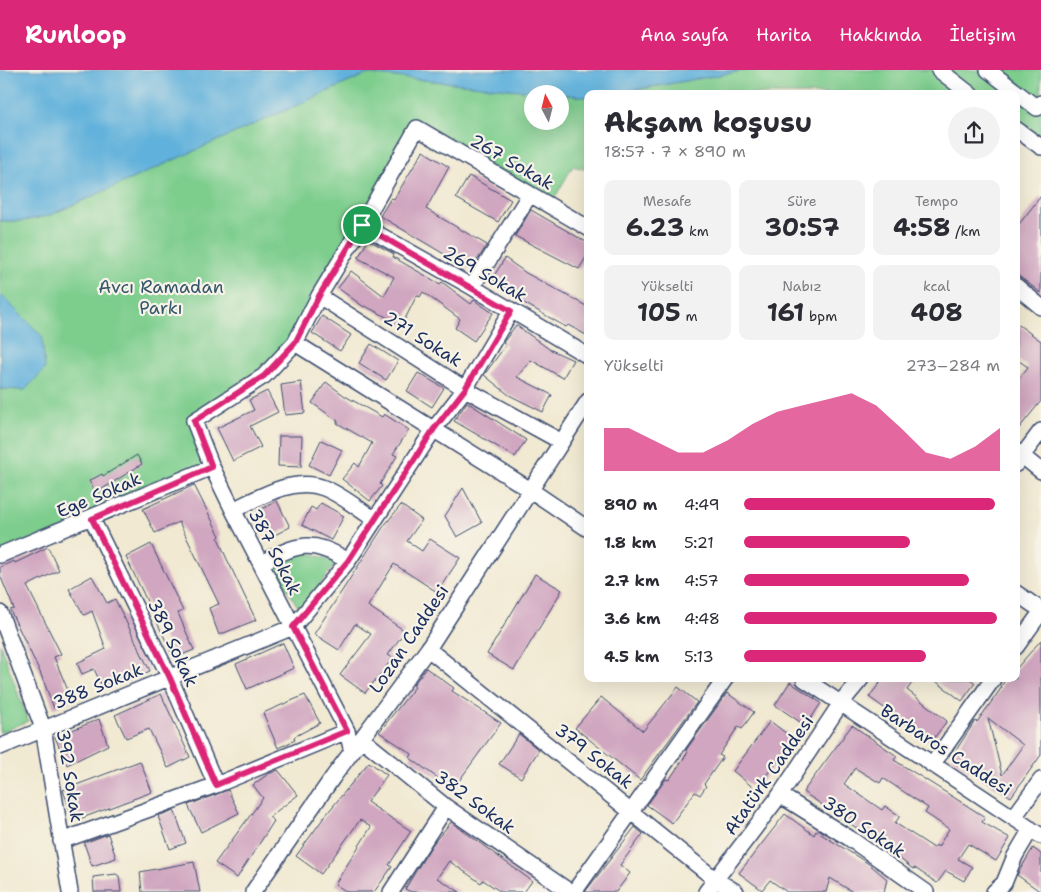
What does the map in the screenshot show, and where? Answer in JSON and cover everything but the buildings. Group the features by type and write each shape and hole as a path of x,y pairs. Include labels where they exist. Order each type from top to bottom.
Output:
{"street":[{"path":"939,70 965,90"},
{"path":"988,70 1014,90"},
{"path":"1020,95 1037,108 1041,103"},
{"name":"267 Sokak","path":"362,225 417,128 584,226"},
{"path":"1020,133 1041,147"},
{"path":"472,287 530,194"},
{"path":"362,225 319,296 295,343 529,489 584,526"},
{"name":"269 Sokak","path":"362,225 472,287 584,354"},
{"path":"1020,289 1041,306"},
{"name":"271 Sokak","path":"319,296 465,389 560,441"},
{"path":"293,627 348,561 434,429 465,389 511,311"},
{"name":"387 Sokak","path":"295,343 264,376 194,421 212,467 233,510 347,731 352,752"},
{"name":"Lozan Caddesi","path":"253,892 428,649 529,489 584,407"},
{"path":"1020,452 1041,431"},
{"path":"1020,453 1041,462"},
{"path":"1020,454 1041,471"},
{"name":"Ege Sokak","path":"0,555 92,519 212,467"},
{"path":"233,510 259,498 301,484 324,488 374,519"},
{"name":"389 Sokak","path":"92,519 170,678 216,785"},
{"path":"261,563 294,548 314,545 329,549 348,561"},
{"path":"1020,596 1041,611 1020,641"},
{"name":"392 Sokak","path":"0,614 43,728 70,892"},
{"name":"388 Sokak","path":"0,747 293,627"},
{"name":"379 Sokak","path":"428,649 631,810 711,886 736,892"},
{"path":"574,892 723,682"},
{"name":"Barbaros Caddesi","path":"809,682 1036,832"},
{"name":"Atatürk Caddesi","path":"711,886 780,795 841,703 858,682"},
{"path":"932,765 991,682"},
{"path":"61,841 216,785 347,731"},
{"name":"382 Sokak","path":"362,739 446,807 570,892"},
{"path":"1014,817 1041,780"},
{"name":"380 Sokak","path":"780,795 849,838 926,892"},
{"path":"392,892 446,807"},
{"path":"1003,889 1015,856 1036,832"}],"green space":[{"path":"747,70 1041,70 1041,147 1020,132 1020,90 634,90"},
{"name":"Avcı Ramadan Parkı","path":"367,74 524,90 524,130 569,130 569,95 584,97 584,169 573,166 550,206 417,128 295,343 194,421 212,467 0,555 0,389 25,390 42,336 0,294 0,221 22,221 48,216"},
{"path":"303,551 337,562 300,610 273,567"},
{"path":"0,643 28,721 0,733"}],"water":[{"path":"0,70 747,70 634,90 584,90 584,97 569,95 569,85 524,85 524,90 367,74 48,216 22,221 0,221"},
{"path":"0,294 42,336 45,369 25,390 0,389"}],"route":[{"path":"362,225 511,311 465,389 434,429 348,561 293,627 347,731 216,785 170,678 92,519 212,467 194,421 264,376 295,343 319,296 362,225"}]}
